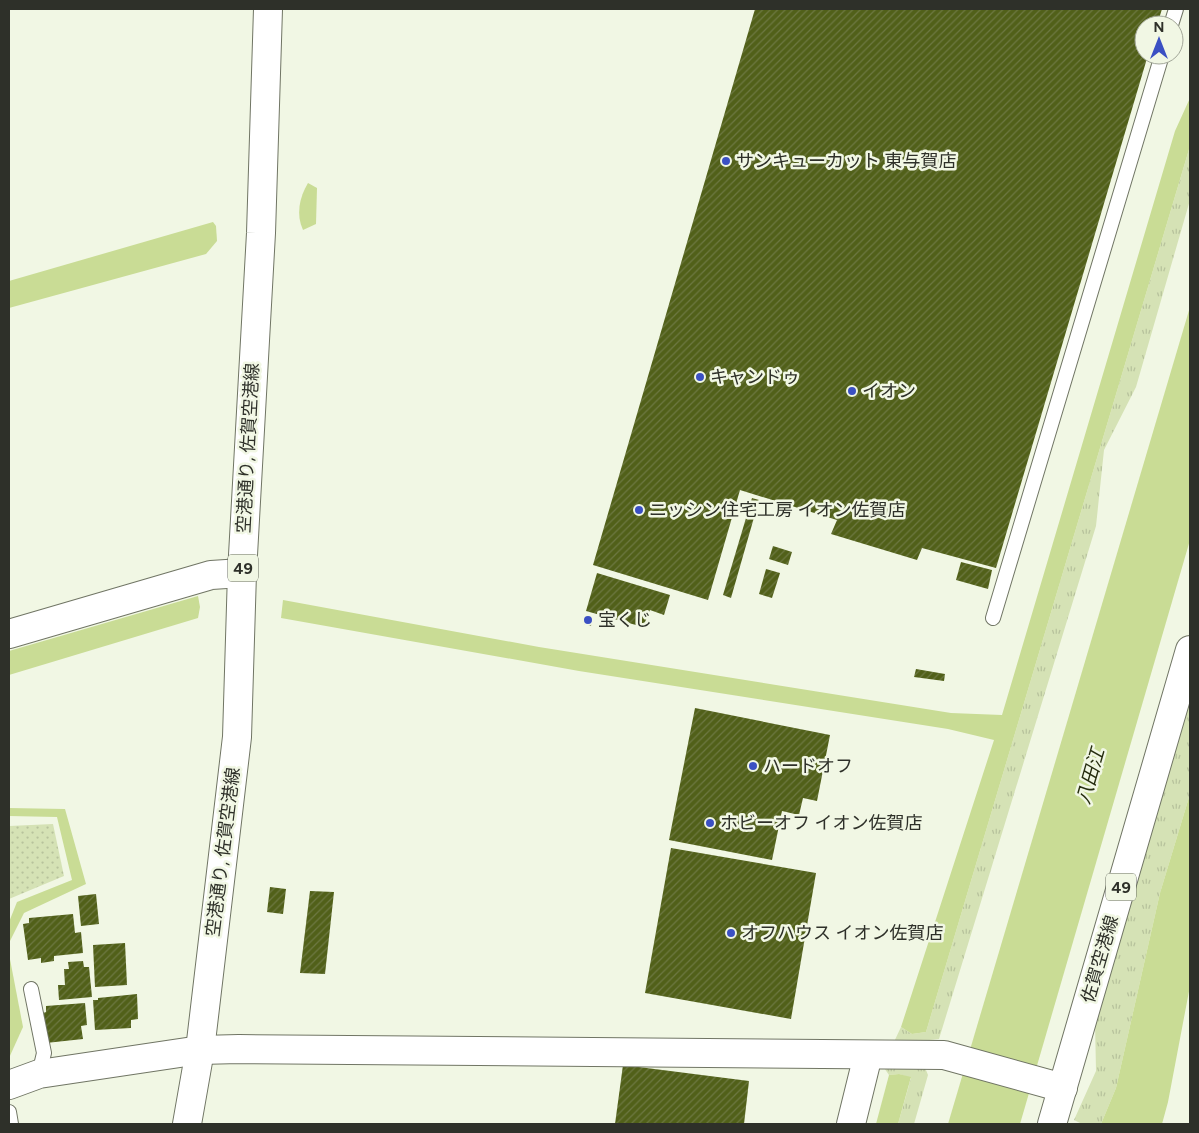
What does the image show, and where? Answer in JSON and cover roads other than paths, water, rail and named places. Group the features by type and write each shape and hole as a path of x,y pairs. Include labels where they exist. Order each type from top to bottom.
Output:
{"main road":[{"name":"空港通り, 佐賀空港線","path":"187,1124 200,1050 236,737 242,573 261,233 268,9"},
{"path":"9,634 211,575 242,573"},
{"name":"佐賀空港線","path":"1052,1124 1190,650"},
{"path":"9,1084 40,1074 200,1050 239,1049 944,1055 1063,1088"},
{"path":"852,1124 868,1054"}],"lane":[{"path":"994,618 1159,65"},
{"path":"31,989 44,1053 40,1074"},
{"path":"9,1112 12,1124"}],"water":[{"path":"1190,98 1190,146 926,1032 912,1034 901,1027 994,740 948,729 579,671 281,618 283,600 539,647 951,713 1002,715 1175,131"},
{"path":"308,183 317,188 316,224 303,230 299,212 302,195"},
{"path":"213,222 216,226 217,241 206,254 9,308 9,281"},
{"name":"八田江","path":"1190,307 1190,540 1020,1124 948,1124"},
{"path":"198,596 200,607 198,618 9,675 9,651"},
{"path":"1190,794 1190,986 1168,1102 1162,1124 1101,1124 1116,1088 1160,893"},
{"path":"9,808 65,809 86,884 24,913 9,943 9,922 17,902 72,880 57,817 9,816"},
{"path":"9,954 23,1027 9,1058"},
{"path":"899,1074 911,1077 898,1124 876,1124 889,1075"}],"place":[{"name":"サンキューカット 東与賀店","path":"726,161"},
{"name":"キャンドゥ","path":"700,377"},
{"name":"イオン","path":"852,391"},
{"name":"ニッシン住宅工房 イオン佐賀店","path":"639,510"},
{"name":"宝くじ","path":"588,620"},
{"name":"ハードオフ","path":"753,766"},
{"name":"ホビーオフ イオン佐賀店","path":"710,823"},
{"name":"オフハウス イオン佐賀店","path":"731,933"}]}
